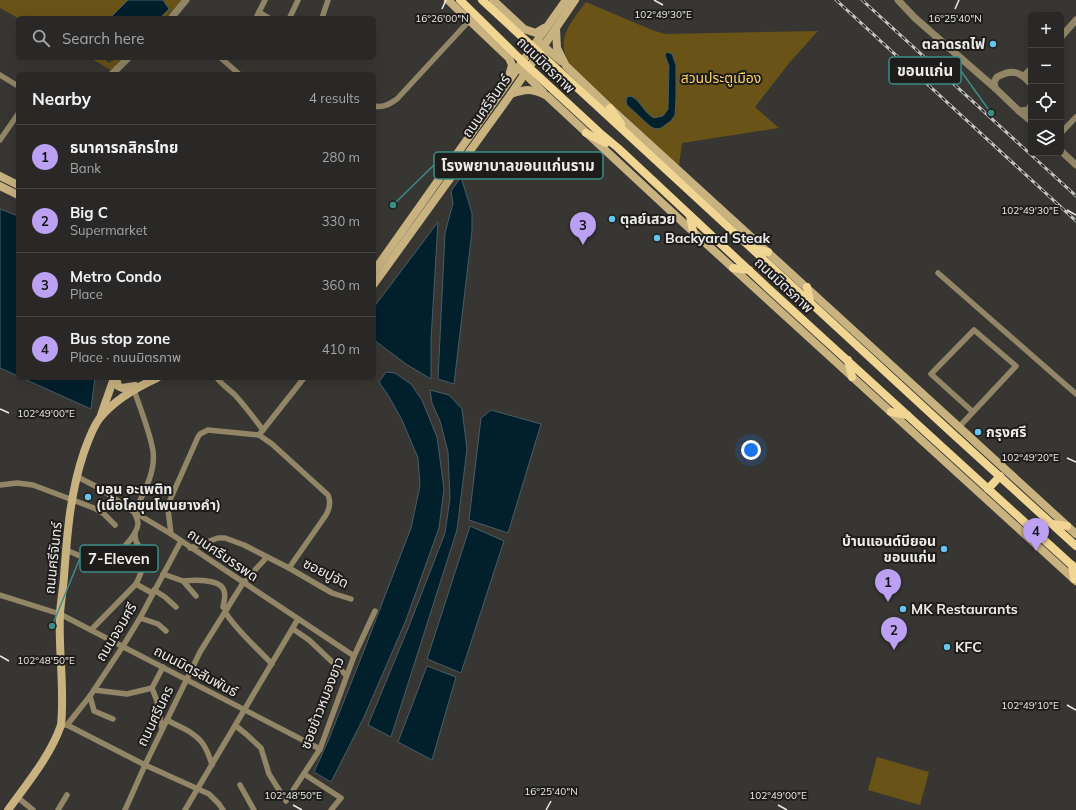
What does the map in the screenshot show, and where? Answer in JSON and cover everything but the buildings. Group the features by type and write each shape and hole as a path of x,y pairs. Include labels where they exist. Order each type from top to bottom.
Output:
{"main road":[{"path":"448,0 469,21"},
{"name":"ถนนมิตรภาพ","path":"456,0 463,3 523,67 547,96 586,133 1075,580"},
{"name":"ถนนมิตรภาพ","path":"482,0 539,47 566,66 1076,534"},
{"name":"ถนนมิตรภาพ","path":"493,0 524,29 539,47 627,134 1076,546"},
{"name":"ถนนศรีจันทร์","path":"539,47 550,23 566,0"},
{"name":"ถนนศรีจันทร์","path":"376,268 504,86 523,67 556,29 575,0"},
{"name":"ถนนมิตรภาพ","path":"469,21 509,58 523,67 618,148 690,216 1074,567"},
{"path":"524,29 536,33 550,23"},
{"path":"556,29 557,48 566,66"},
{"path":"504,86 511,72 512,65 509,58"},
{"name":"ถนนศรีจันทร์","path":"376,281 511,94 523,67"},
{"path":"511,94 527,89 537,90 547,96"},
{"path":"613,110 627,134"},
{"path":"586,133 618,148"},
{"path":"0,176 16,184"},
{"path":"0,186 16,193"},
{"path":"690,216 693,231"},
{"path":"753,249 768,252"},
{"path":"733,268 749,270"},
{"path":"807,287 810,302"},
{"path":"848,360 852,377"},
{"path":"99,420 114,380"},
{"path":"116,380 118,386 122,388 142,385"},
{"name":"ถนนศรีจันทร์","path":"8,810 64,725 60,614 72,500 76,476 88,439 99,420 115,402 153,380"},
{"path":"891,412 908,415"},
{"path":"988,489 1000,476"},
{"path":"1052,523 1067,526"},
{"path":"1074,567 1075,580"}],"street":[{"path":"173,16 186,0"},
{"path":"257,15 265,0"},
{"path":"290,16 298,0"},
{"path":"323,16 328,0"},
{"path":"898,0 915,18 1030,120"},
{"path":"1064,34 1076,20"},
{"path":"376,106 380,107 390,104 397,99 469,21"},
{"path":"114,72 126,60"},
{"path":"223,60 237,72"},
{"path":"983,77 997,77 1004,73 1012,72 1024,76 1028,81"},
{"path":"1024,76 1028,72"},
{"path":"0,75 16,85"},
{"path":"995,88 994,82 997,77"},
{"path":"1019,111 1028,110"},
{"path":"0,140 16,117"},
{"path":"1064,131 1076,117"},
{"path":"0,126 6,130"},
{"path":"1064,153 1075,161"},
{"path":"938,273 1076,394"},
{"path":"959,427 1016,366 974,330 931,374 973,412"},
{"path":"219,380 242,402 261,432 330,498 330,507 326,515 289,568"},
{"path":"261,432 302,380"},
{"path":"91,630 136,584 144,564 141,551 135,540 138,524 134,512 150,480 153,451 134,390"},
{"path":"171,534 169,504 200,434 204,431 212,430 261,432"},
{"name":"ถนนศรีบรรพด","path":"76,476 99,488 134,512 171,534 354,656"},
{"path":"0,485 17,483 33,485 94,508 104,514 115,525"},
{"path":"66,550 99,562 107,561 118,553 135,534"},
{"name":"ซอยปูจัด","path":"190,548 218,538 225,538 244,545 289,568 332,593 351,599"},
{"name":"ถนนจอมศรี","path":"64,725 90,696 123,646 140,618 181,541"},
{"name":"ถนนศรีนคร","path":"125,810 162,729 200,652 244,583 267,557"},
{"path":"163,574 183,581 210,581 222,587 224,591 223,607 243,636 251,642 272,664"},
{"path":"183,581 196,596"},
{"path":"136,584 165,597 176,607"},
{"name":"ถนนมิตรสัมพันธ์","path":"0,595 60,614 163,667 186,681 246,710 320,749"},
{"name":"ซอยข้าวหมองยาว","path":"236,726 261,748 269,774 286,800 320,749 346,675 374,611"},
{"path":"140,618 158,624 166,631"},
{"path":"186,810 298,619"},
{"path":"293,629 309,640 346,675"},
{"path":"162,729 157,701 152,688 163,667"},
{"path":"94,690 127,694 152,688"},
{"path":"90,696 94,711 114,719"},
{"path":"167,720 188,731 199,740 203,744 212,765"},
{"path":"64,725 214,798 223,810"},
{"path":"304,774 340,798 331,810"},
{"path":"240,785 254,810"},
{"path":"58,810 67,795"},
{"path":"18,797 33,810"}],"green space":[{"path":"0,0 128,0 112,16 16,17 0,8"},
{"path":"163,0 182,0 167,16 162,16 169,9"},
{"name":"สวนประตูเมือง","path":"586,2 665,34 818,31 790,62 755,107 779,128 682,143 679,166 570,65 564,50 565,36 570,24","holes":["665,55 676,65 671,121 651,127 627,105 636,98 645,112 654,118 663,116 668,110 669,66"]},
{"path":"94,60 105,60 109,63 114,60 121,60 111,70"},
{"path":"877,757 929,772 920,805 868,790"}],"water":[{"path":"128,0 163,0 169,9 162,16 112,16"},
{"path":"667,52 672,54 676,65 675,115 671,121 661,128 656,129 651,127 627,105 626,102 627,97 631,96 654,118 663,116 668,109 669,66 665,55"},
{"path":"461,177 472,213 472,231 454,384 438,379 445,233 453,203 451,191"},
{"path":"0,209 16,215 16,375 0,368"},
{"path":"438,222 431,340 431,379 406,364 376,342 376,304"},
{"path":"386,372 395,373 411,384 422,400 437,437 444,489 439,528 406,620 364,717 331,782 314,772 363,653 411,528 420,486 418,458 402,420 379,382"},
{"path":"26,380 95,380 91,409"},
{"path":"430,390 449,395 462,409 467,449 457,530 391,737 368,725 409,626 445,533 450,498 448,452 440,421 432,403"},
{"path":"491,410 541,424 508,533 469,520 481,418"},
{"path":"470,526 504,541 461,673 427,659"},
{"path":"427,666 456,677 432,760 398,742"}],"railway":[{"path":"836,0 1076,221"},
{"path":"862,0 1076,196"}],"place":[{"name":"ตลาดรถไฟ","path":"993,44"},
{"name":"ขอนแก่น","path":"991,113"},
{"name":"โรงพยาบาลขอนแก่นราม","path":"393,205"},
{"name":"ตุลย์เสวย","path":"612,219"},
{"name":"Backyard Steak","path":"657,238"},
{"name":"Metro Condo","path":"583,245"},
{"name":"กรุงศรี","path":"978,432"},
{"name":"บอน อะเพติท (เนื้อโคขุนโพนยางคำ)","path":"88,497"},
{"name":"บ้านแอนด์บียอน ขอนแก่น","path":"944,549"},
{"name":"Bus stop zone","path":"1036,551"},
{"name":"ธนาคารกสิกรไทย","path":"888,602"},
{"name":"MK Restaurants","path":"903,609"},
{"name":"7-Eleven","path":"52,626"},
{"name":"KFC","path":"947,647"},
{"name":"Big C","path":"894,650"}]}
